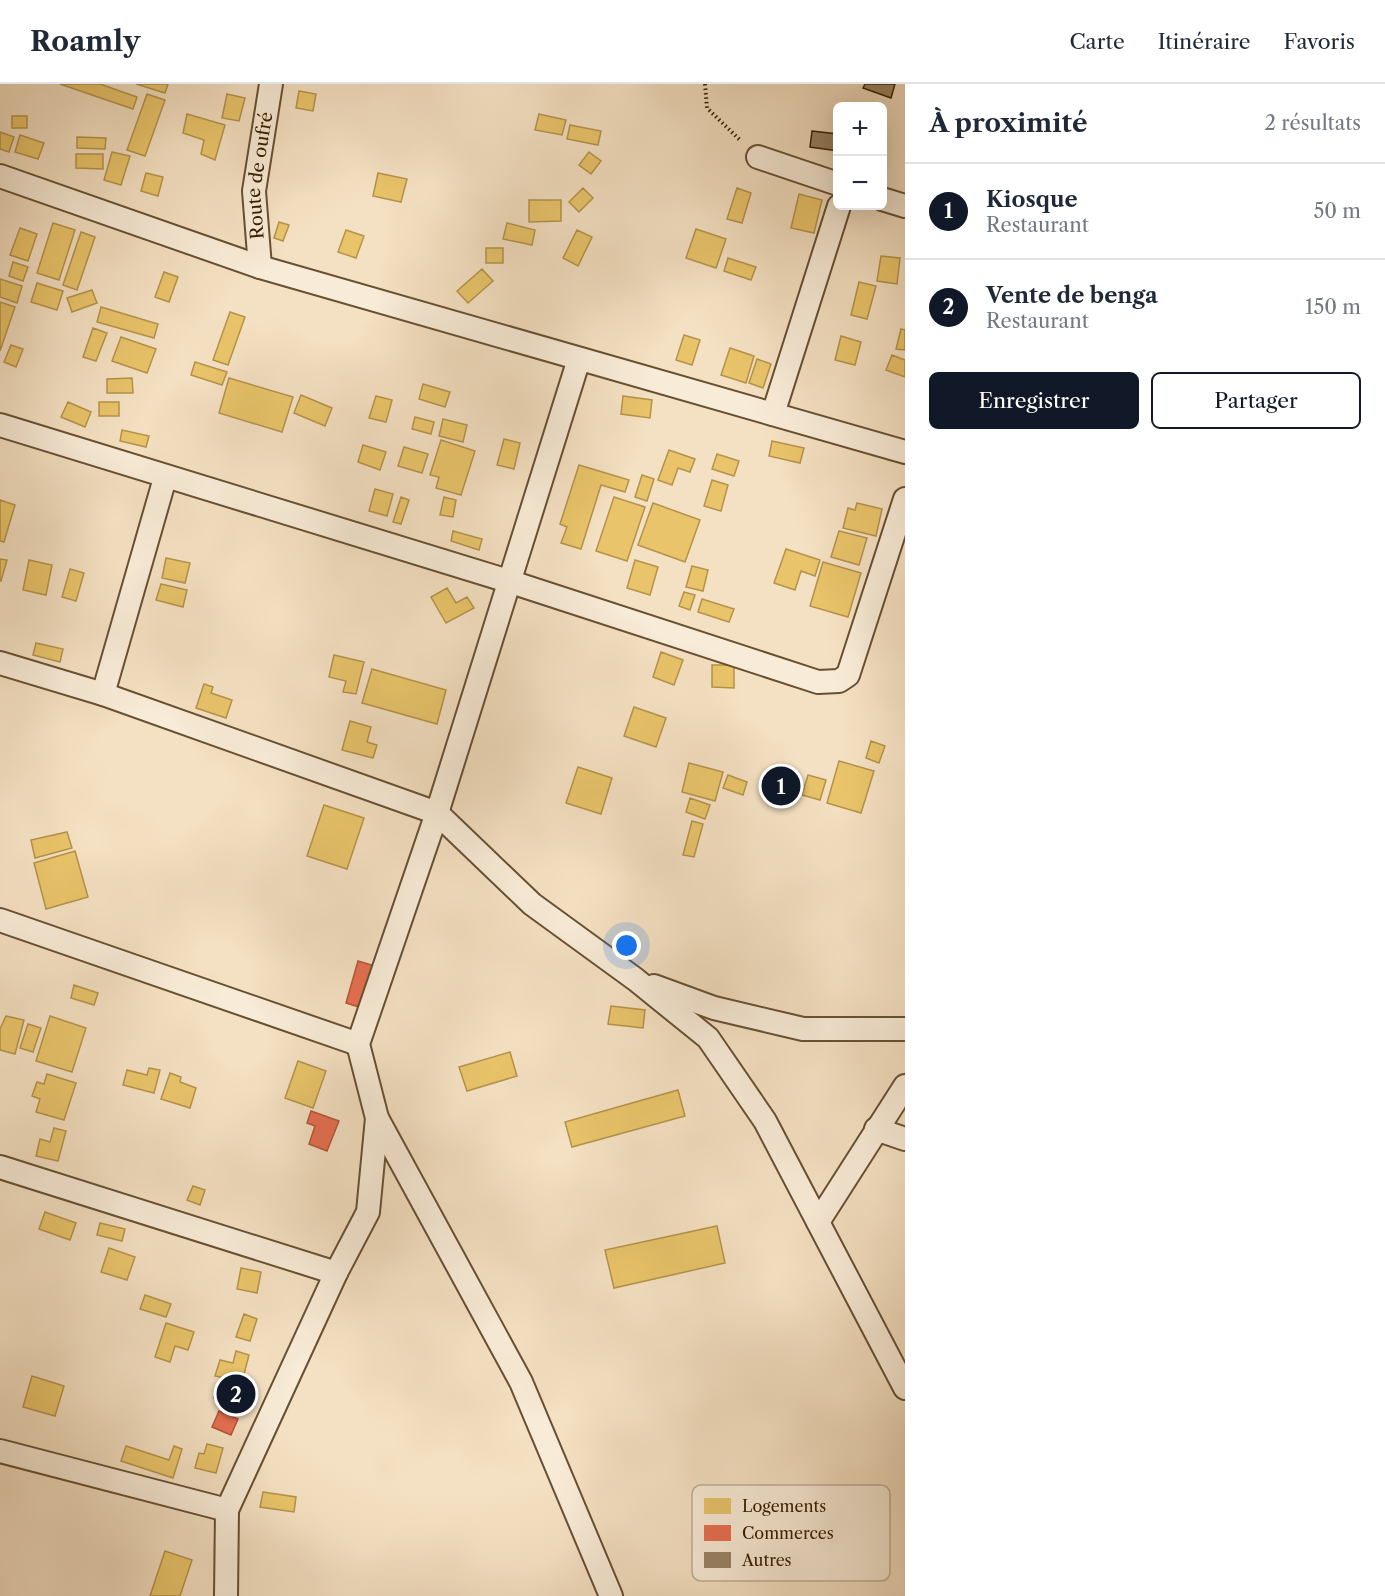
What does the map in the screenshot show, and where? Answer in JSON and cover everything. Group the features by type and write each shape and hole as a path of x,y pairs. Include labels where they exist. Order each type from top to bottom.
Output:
{"street":[{"name":"Route de oufré","path":"260,267 254,192 271,84"},
{"path":"758,157 833,183"},
{"path":"0,176 260,267 905,452"},
{"path":"887,201 905,206"},
{"path":"773,414 838,210"},
{"path":"579,359 437,813 357,1044 377,1118 521,1382 610,1596"},
{"path":"0,425 165,478 508,581 818,682 830,682 848,675 905,499"},
{"path":"103,694 165,478"},
{"path":"0,663 103,694 437,813 532,904 635,979 708,1038 765,1121 905,1388"},
{"path":"0,920 357,1044"},
{"path":"635,979 714,1008 803,1029 905,1029"},
{"path":"818,1222 905,1086"},
{"path":"226,1596 226,1510 336,1273 368,1212 377,1118"},
{"path":"876,1129 905,1139"},
{"path":"0,1167 336,1273"},
{"path":"0,1451 226,1510"}],"path":[{"path":"705,84 707,108 758,157"}],"building: Logements":[{"path":"60,84 100,84 137,97 133,109"},
{"path":"136,84 168,84 165,93"},
{"path":"299,91 316,94 313,111 296,108"},
{"path":"147,94 165,100 145,156 127,150"},
{"path":"227,94 245,98 239,121 222,118"},
{"path":"187,114 225,125 215,160 201,154 204,140 183,133"},
{"path":"539,114 566,120 562,135 535,130"},
{"path":"12,116 27,116 27,128 12,128"},
{"path":"570,125 601,131 598,145 567,139"},
{"path":"0,132 14,137 9,152 0,149"},
{"path":"20,135 44,143 38,159 15,152"},
{"path":"77,137 106,138 105,149 77,148"},
{"path":"112,152 130,156 121,185 104,180"},
{"path":"589,152 601,161 591,174 579,165"},
{"path":"76,154 103,154 103,169 76,168"},
{"path":"146,173 163,177 158,196 141,191"},
{"path":"378,173 407,179 401,202 373,196"},
{"path":"583,188 593,198 579,212 569,202"},
{"path":"737,188 751,193 742,223 727,219"},
{"path":"799,194 822,200 814,233 791,228"},
{"path":"529,200 561,200 561,221 529,222"},
{"path":"279,222 289,225 283,241 274,238"},
{"path":"53,223 75,230 59,280 37,273"},
{"path":"507,223 535,230 532,245 503,239"},
{"path":"20,228 37,234 28,261 10,255"},
{"path":"696,229 726,239 716,268 686,258"},
{"path":"346,230 364,236 356,258 338,252"},
{"path":"577,230 592,237 578,266 563,258"},
{"path":"81,232 95,237 77,290 63,285"},
{"path":"486,248 503,248 503,263 486,263"},
{"path":"881,256 900,258 897,284 877,281"},
{"path":"728,258 756,267 751,280 724,271"},
{"path":"13,262 28,267 23,281 9,276"},
{"path":"482,269 493,281 468,303 457,291"},
{"path":"164,272 178,277 169,302 155,297"},
{"path":"0,279 22,286 17,303 0,297"},
{"path":"859,282 876,286 867,319 851,315"},
{"path":"37,283 63,291 57,310 31,302"},
{"path":"92,290 97,303 72,312 67,298"},
{"path":"0,302 15,307 0,351"},
{"path":"101,307 158,324 154,338 97,322"},
{"path":"230,312 245,317 228,365 213,360"},
{"path":"93,328 107,333 96,361 83,357"},
{"path":"901,329 905,330 905,350 896,349"},
{"path":"684,335 700,340 692,365 676,360"},
{"path":"841,336 861,342 855,365 835,360"},
{"path":"121,337 156,349 147,373 112,361"},
{"path":"11,345 23,349 16,367 4,362"},
{"path":"730,348 754,356 746,383 721,375"},
{"path":"892,355 905,360 905,377 886,370"},
{"path":"757,359 771,364 763,388 749,383"},
{"path":"195,362 227,372 222,385 191,375"},
{"path":"132,378 133,393 107,393 107,379"},
{"path":"229,378 293,397 282,432 219,413"},
{"path":"423,384 450,392 445,407 419,399"},
{"path":"301,395 332,408 325,426 294,413"},
{"path":"376,396 392,400 386,422 369,418"},
{"path":"623,396 652,400 650,418 621,414"},
{"path":"68,402 91,412 85,427 61,417"},
{"path":"99,402 119,402 119,416 99,416"},
{"path":"415,417 434,422 431,434 412,429"},
{"path":"443,419 467,425 463,442 439,436"},
{"path":"122,430 149,436 146,447 120,441"},
{"path":"504,439 520,443 514,469 497,465"},
{"path":"441,440 475,451 461,495 436,488 439,477 430,475"},
{"path":"772,441 804,448 800,463 769,456"},
{"path":"363,445 386,452 380,470 358,462"},
{"path":"404,447 428,454 422,473 398,466"},
{"path":"669,450 695,459 690,472 678,468 672,485 658,480"},
{"path":"717,454 739,461 734,476 712,469"},
{"path":"579,465 629,480 625,492 601,485 581,549 561,543 567,527 560,524"},
{"path":"642,475 654,479 647,501 635,497"},
{"path":"712,480 728,485 721,511 704,506"},
{"path":"375,489 393,494 387,516 369,511"},
{"path":"401,497 409,500 401,524 393,522"},
{"path":"444,497 456,500 453,517 440,515"},
{"path":"614,497 645,507 627,561 596,551"},
{"path":"0,500 15,505 4,542 0,541"},
{"path":"653,503 700,520 685,562 638,545"},
{"path":"857,503 882,509 876,536 843,528 848,508 855,510"},
{"path":"453,531 482,539 479,550 451,541"},
{"path":"839,531 867,538 859,565 831,557"},
{"path":"786,549 820,560 815,576 801,571 795,590 774,583"},
{"path":"166,558 190,563 185,583 162,578"},
{"path":"0,559 7,560 1,581 0,581"},
{"path":"29,560 52,565 46,595 23,590"},
{"path":"635,560 658,567 650,595 627,588"},
{"path":"823,562 861,573 848,617 810,606"},
{"path":"692,566 708,570 703,591 686,587"},
{"path":"70,569 84,573 76,601 62,597"},
{"path":"161,584 187,590 183,607 156,600"},
{"path":"447,588 456,603 467,597 474,608 446,623 431,597"},
{"path":"684,592 695,595 690,610 679,606"},
{"path":"702,599 734,609 729,622 698,612"},
{"path":"36,643 63,649 60,662 33,655"},
{"path":"661,652 683,660 674,685 653,677"},
{"path":"334,655 364,662 356,694 343,692 346,681 329,677"},
{"path":"712,665 734,665 734,688 712,687"},
{"path":"372,669 446,690 437,724 362,703"},
{"path":"204,684 213,687 211,693 232,700 226,718 196,708"},
{"path":"634,707 666,718 656,747 624,736"},
{"path":"350,721 371,727 367,742 377,745 373,758 342,750"},
{"path":"871,741 885,746 879,763 866,758"},
{"path":"839,761 874,771 861,813 827,803"},
{"path":"689,763 723,772 715,801 682,792"},
{"path":"578,767 612,778 601,814 566,803"},
{"path":"728,775 747,782 743,795 723,788"},
{"path":"808,775 826,780 820,800 802,795"},
{"path":"690,798 710,805 705,819 686,812"},
{"path":"324,805 364,818 347,869 307,856"},
{"path":"692,821 703,824 694,857 683,855"},
{"path":"67,832 72,848 35,858 31,840"},
{"path":"75,851 88,897 46,909 34,863"},
{"path":"74,985 98,993 94,1005 71,998"},
{"path":"611,1006 645,1010 643,1028 608,1024"},
{"path":"6,1016 24,1020 15,1054 0,1050 0,1029"},
{"path":"50,1016 86,1028 72,1072 36,1061"},
{"path":"28,1024 41,1028 33,1052 20,1048"},
{"path":"510,1052 517,1076 467,1091 459,1067"},
{"path":"298,1061 326,1071 313,1108 285,1098"},
{"path":"149,1068 160,1070 154,1093 123,1085 127,1070 147,1075"},
{"path":"170,1073 181,1077 180,1082 196,1088 190,1108 161,1099"},
{"path":"47,1074 76,1083 64,1120 36,1112 40,1099 32,1096 37,1082 44,1084"},
{"path":"678,1090 685,1116 572,1147 565,1122"},
{"path":"54,1128 66,1131 58,1161 36,1156 40,1139 50,1142"},
{"path":"193,1186 205,1190 200,1205 187,1200"},
{"path":"45,1212 76,1223 70,1240 39,1229"},
{"path":"100,1223 125,1229 122,1241 97,1235"},
{"path":"717,1226 725,1263 614,1288 605,1250"},
{"path":"109,1248 135,1257 127,1280 101,1272"},
{"path":"241,1268 261,1272 257,1293 237,1289"},
{"path":"145,1295 171,1304 166,1317 140,1309"},
{"path":"244,1314 257,1319 250,1341 236,1337"},
{"path":"166,1323 194,1332 188,1350 175,1346 170,1362 155,1357"},
{"path":"236,1351 249,1355 242,1382 215,1376 220,1360 233,1363"},
{"path":"32,1376 64,1386 55,1416 23,1407"},
{"path":"207,1444 223,1448 216,1473 195,1468 199,1453 204,1454"},
{"path":"126,1446 169,1460 174,1446 182,1449 173,1478 121,1461"},
{"path":"263,1492 296,1497 294,1512 260,1507"},
{"path":"165,1551 192,1560 180,1596 150,1596"}],"building: Commerces":[{"path":"775,775 794,783 791,792 772,784"},
{"path":"358,961 375,966 362,1008 346,1003"},
{"path":"311,1111 339,1121 327,1151 309,1144 315,1126 307,1123"},
{"path":"219,1383 247,1392 242,1407 214,1398"},
{"path":"219,1411 238,1419 231,1435 212,1427"}],"building: Autres":[{"path":"865,84 895,84 891,98 863,88"},
{"path":"812,131 833,133 833,150 810,147"}],"place":[{"name":"Kiosque","path":"781,786"},
{"name":"Vente de benga","path":"236,1394"}]}
